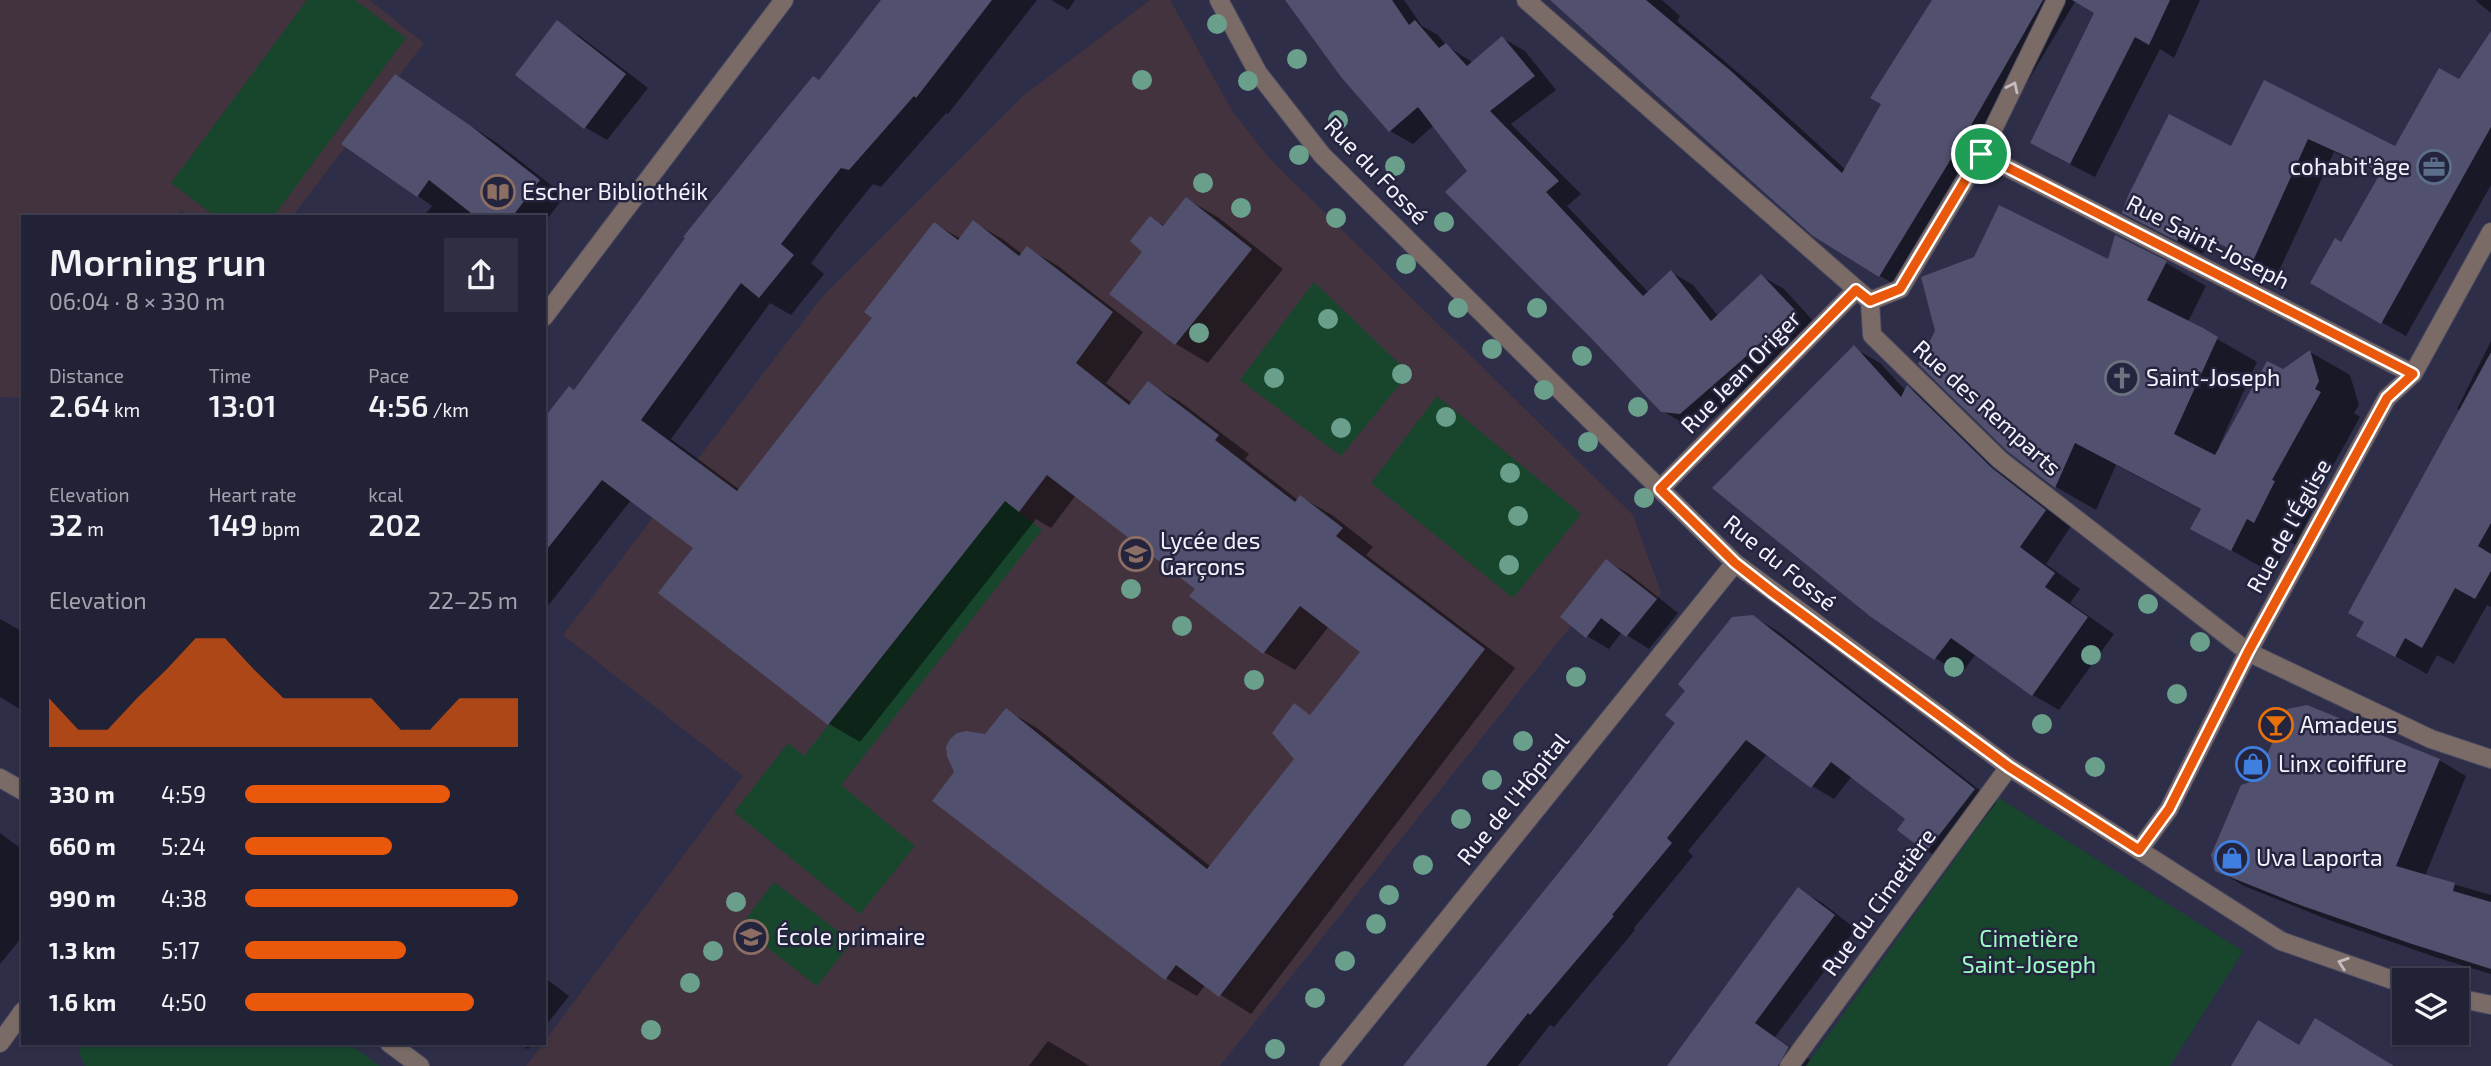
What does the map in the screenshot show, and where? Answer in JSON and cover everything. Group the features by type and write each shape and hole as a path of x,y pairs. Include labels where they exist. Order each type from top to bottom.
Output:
{"street":[{"path":"546,314 784,0"},
{"name":"Rue du Fossé","path":"1219,0 1258,73 1322,155 1735,563 2009,767 2281,941 2392,980"},
{"path":"1527,0 1863,295"},
{"name":"Rue Jean Origer","path":"1660,489 1863,295 1900,289 1981,154 2056,0"},
{"name":"Rue Saint-Joseph","path":"1981,154 2413,374"},
{"name":"Rue de l'Église","path":"2139,850 2169,809 2248,652 2387,398 2413,374 2491,232"},
{"name":"Rue des Remparts","path":"1863,295 1872,335 2000,460 2248,652 2431,738 2491,759"},
{"name":"Rue de l'Hôpital","path":"1329,1066 1735,563"},
{"name":"Rue du Cimetière","path":"1789,1066 2009,767"},
{"path":"0,778 21,791"},
{"path":"2469,1000 2491,1005"},
{"path":"0,1043 21,1014"},
{"path":"392,1045 421,1066"}],"shaded area":[{"path":"0,0 369,0 424,43 294,215 186,215 180,210 180,215 21,215 21,398 0,397"},
{"name":"Lycée des Garçons","path":"1150,0 1170,0 1233,112 1269,158 1633,515 1661,593 1626,637 1602,618 1586,638 1571,626 1220,1066 526,1066 542,1045 546,1045 546,1039 743,776 563,635 821,298 1023,96"}],"green space":[{"path":"307,0 355,0 406,38 274,215 213,215 171,183"},
{"path":"1314,282 1409,373 1341,456 1240,380"},
{"path":"1437,396 1581,514 1513,598 1371,483"},
{"path":"1005,501 1042,530 841,785 915,846 860,914 734,812 788,743 804,756"},
{"name":"Cimetière Saint-Joseph","path":"1999,798 2243,951 2170,1066 1806,1066"},
{"path":"774,882 852,942 817,986 740,927"},
{"path":"78,1045 351,1045 380,1066 86,1066 80,1056"}],"building":[{"path":"881,0 992,0 916,98 914,96 849,170 841,168 812,204 781,244 794,255 759,298 741,283 641,420 737,491 872,318 864,312 934,222 958,240 973,220 1019,256 1027,246 1113,312 1076,363 1129,405 1148,381 1219,435 1215,440 1295,502 1300,495 1343,528 1336,536 1485,649 1219,997 1176,965 1165,980 932,801 954,772 947,756 946,747 950,739 957,733 966,731 985,734 1006,708 1207,869 1294,759 1272,733 1294,703 1310,715 1360,652 1300,606 1263,654 1189,596 1195,589 1047,475 1019,512 1005,501 828,725 658,593 693,548 602,480 546,550 546,415 569,386 574,390 685,238 683,237 813,76 819,80"},
{"path":"1285,0 1392,0 1409,25 1415,20 1439,48 1446,43 1467,66 1502,36 1535,76 1490,111 1559,181 1546,192 1643,296 1671,270 1711,321 1761,274 1795,310 1680,414 1661,412 1445,192 1467,171 1418,107 1389,132 1341,77"},
{"path":"1550,0 1646,0 1731,71 1842,173 1881,104 1870,98 1932,0 2043,0 1962,141 1879,277 1813,236"},
{"path":"2072,0 2170,0 2149,45 2135,37 2070,164 2030,143 2094,13"},
{"path":"557,20 626,74 584,129 515,75"},
{"path":"2491,31 2491,127 2381,324 2310,283 2335,238 2341,242 2381,172 2308,139 2253,261 2185,226 2177,241 2122,213 2169,114 2231,146 2264,80 2395,146 2439,68 2459,79"},
{"path":"395,74 471,126 540,180 514,215 473,215 429,180 417,197 341,144"},
{"path":"1186,197 1252,249 1175,345 1109,294 1142,252 1130,241 1150,216 1163,226"},
{"name":"Saint-Joseph","path":"1999,205 2108,259 2115,235 2167,261 2147,300 2218,337 2174,434 2215,455 2267,361 2283,369 2310,350 2319,381 2315,389 2321,392 2272,480 2275,481 2254,523 2247,519 2231,551 2190,529 2201,509 2075,443 2055,488 2007,451 1918,364 1935,331 1921,277 1974,257"},
{"path":"1854,345 1901,397 1907,385 1992,468 2046,510 2020,547 2055,573 2045,587 2088,617 2032,696 1951,638 1934,660 1871,617 1712,488"},
{"path":"2491,352 2491,523 2478,546 2491,554 2491,571 2475,599 2455,588 2422,648 2405,638 2395,657 2356,636 2364,622 2348,613"},
{"path":"1606,559 1657,599 1626,637 1601,618 1586,638 1560,617"},
{"path":"1753,615 1975,789 1926,852 1897,830 1905,819 1831,762 1811,788 1746,740 1667,838 1672,843 1612,915 1614,916 1530,1015 1528,1013 1486,1066 1403,1066 1675,723 1665,715 1685,691 1678,684 1732,617"},
{"path":"2307,705 2440,759 2396,866 2455,883 2453,891 2491,902 2491,969 2300,905 2215,871 2211,855 2241,785 2256,780 2287,709"},
{"path":"1798,887 1835,915 1755,1023 1789,1047 1778,1066 1667,1066"},
{"path":"2315,1018 2394,1066 2231,1066 2258,1020 2299,1045"}],"place":[{"name":"cohabit'âge","path":"2434,167"},
{"name":"Escher Bibliothéik","path":"498,192"},
{"name":"Saint-Joseph","path":"2122,378"},
{"name":"Lycée des Garçons","path":"1136,554"},
{"name":"Amadeus","path":"2276,725"},
{"name":"Linx coiffure","path":"2253,764"},
{"name":"Uva Laporta","path":"2232,858"},
{"name":"École primaire","path":"751,937"}],"route":[{"path":"1981,154 2413,374 2387,398 2248,652 2169,809 2139,850 2009,767 1772,592 1735,563 1660,489 1856,290 1870,301 1900,289 1981,154"}]}
